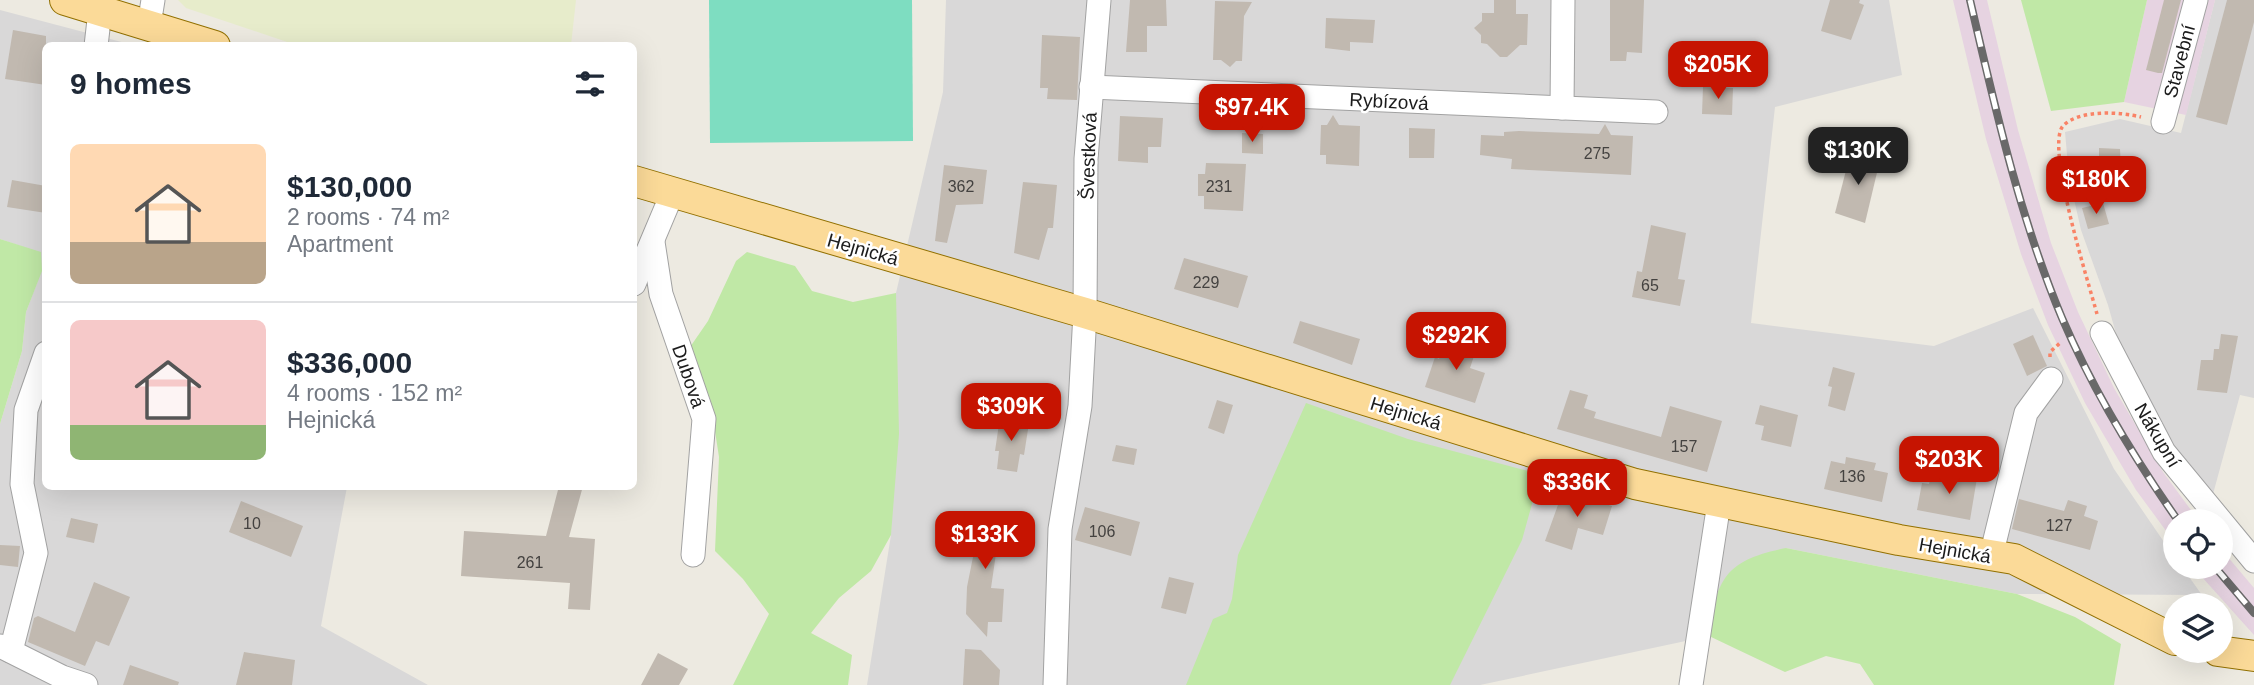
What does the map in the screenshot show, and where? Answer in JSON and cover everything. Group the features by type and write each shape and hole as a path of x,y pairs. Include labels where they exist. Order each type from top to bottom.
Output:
{"main road":[{"path":"65,0 100,11 151,13 207,42"},
{"name":"Hejnická","path":"637,182 1085,313 1635,484 1719,503 2014,559 2163,634"},
{"path":"2233,653 2254,656"}],"street":[{"name":"Švestková","path":"1055,685 1060,529 1080,405 1085,313 1086,159 1099,0"},
{"path":"1562,108 1563,0"},
{"name":"Stavební","path":"2163,122 2196,0"},
{"path":"96,42 100,11"},
{"name":"Rybízová","path":"1091,87 1656,112"},
{"path":"637,277 672,194"},
{"path":"637,258 653,242"},
{"name":"Dubová","path":"653,242 661,294 704,419 692,555"},
{"name":"Nákupní","path":"2102,333 2164,452 2254,561"},
{"path":"42,365 26,410 22,484 36,552 6,649 86,685"},
{"path":"1991,556 2026,413 2051,379"},
{"path":"1691,685 1719,503"}],"path":[{"path":"2102,333 2063,190 2057,138 2063,126 2079,116 2113,114 2163,122"}],"shaded area":[{"path":"946,0 1889,0 1902,75 1775,107 1751,323 1934,346 2033,308 2114,469 2163,540 2163,579 2191,579 2201,593 2017,594 1786,548 1709,636 1480,685 867,685 891,535 896,293 943,92"},
{"path":"1953,0 1987,0 2018,130 2051,243 2078,312 2114,388 2163,472 2190,509 2163,509 2163,527 2136,490 2085,403 2048,325 2021,254 1986,139"},
{"path":"2147,0 2215,0 2186,115 2124,102"},
{"path":"2215,0 2254,0 2254,398 2240,395 2213,494 2166,436 2120,348 2108,305 2081,230 2069,177 2065,132 2120,119 2181,133"},
{"path":"0,10 122,42 42,42 42,490 346,490 321,626 428,685 0,685 0,424 22,351 26,312 38,280 41,253 0,239"},
{"path":"2233,563 2254,588 2254,635 2233,612 2233,593 2216,593 2204,579 2233,579"}],"green space":[{"path":"178,0 576,0 571,42 287,42 186,8"},
{"path":"709,0 912,0 913,141 710,143"},
{"path":"2021,0 2147,0 2124,102 2051,111"},
{"path":"0,239 41,252 42,271 26,312 22,351 0,424"},
{"path":"747,252 795,266 812,291 853,302 896,293 899,434 891,535 871,571 839,598 811,633 852,655 848,685 733,685 769,614 743,579 715,551 719,457 710,399 688,350 708,321 736,261"},
{"path":"1306,403 1408,439 1532,472 1537,486 1522,540 1450,685 1186,685 1213,619 1227,613 1232,599 1238,555"},
{"path":"1786,548 2017,594 2075,617 2121,644 2114,685 1874,685 1860,664 1826,656 1785,672 1709,636 1716,599 1728,574 1750,559"}],"building":[{"path":"1130,0 1166,0 1167,26 1147,26 1147,52 1126,52"},
{"path":"1494,0 1516,0 1516,14 1528,14 1527,45 1520,45 1507,57 1500,57 1487,44 1481,43 1481,35 1474,28 1482,21 1482,13 1494,13"},
{"path":"1610,0 1644,0 1642,53 1627,52 1626,61 1610,61"},
{"path":"1830,0 1860,0 1859,3 1864,5 1851,40 1821,31"},
{"path":"2164,0 2181,0 2162,73 2158,73 2146,70"},
{"path":"2227,0 2254,0 2254,22 2227,125 2196,117"},
{"path":"1215,1 1252,2 1244,16 1242,61 1236,61 1230,67 1221,60 1213,60"},
{"path":"1326,18 1375,20 1373,43 1350,42 1350,51 1325,48"},
{"path":"13,30 46,36 46,42 42,42 42,84 5,79"},
{"path":"1042,35 1080,37 1077,100 1047,99 1048,88 1040,88"},
{"path":"1703,87 1733,88 1732,115 1702,114"},
{"path":"1333,115 1339,125 1360,126 1359,166 1326,164 1326,155 1320,155 1321,125 1327,125"},
{"path":"1120,116 1163,118 1161,147 1148,147 1148,163 1118,161"},
{"path":"1605,124 1611,135 1633,136 1631,175 1511,169 1512,159 1480,155 1481,135 1504,136 1504,132 1519,131 1599,134"},
{"path":"1409,128 1435,129 1434,158 1409,158"},
{"path":"1242,133 1263,134 1263,154 1242,153"},
{"path":"2099,148 2120,149 2122,188 2092,187 2094,159 2099,159"},
{"path":"1851,151 1880,160 1865,223 1835,213"},
{"path":"1206,163 1246,164 1243,211 1204,209 1204,196 1198,196 1198,174 1205,174"},
{"path":"944,165 987,170 983,204 956,205 947,243 935,241"},
{"path":"12,180 42,185 42,212 7,207"},
{"path":"1023,182 1057,185 1053,228 1048,228 1039,260 1014,253"},
{"path":"2103,203 2109,224 2088,229 2082,208"},
{"path":"1651,225 1686,233 1678,279 1685,280 1680,306 1632,297 1637,271 1642,272"},
{"path":"1184,258 1248,276 1238,308 1174,289"},
{"path":"1300,321 1360,339 1352,365 1293,343"},
{"path":"2221,334 2238,336 2227,393 2197,390 2201,360 2213,360 2214,349 2219,349"},
{"path":"2033,335 2047,366 2027,376 2013,344"},
{"path":"1446,337 1477,347 1470,368 1485,373 1475,403 1425,387 1435,357 1439,359"},
{"path":"1833,367 1855,373 1845,411 1828,406 1832,387 1828,386"},
{"path":"1570,390 1588,395 1584,408 1596,412 1594,418 1661,437 1670,406 1722,421 1707,472 1557,429"},
{"path":"1217,400 1233,405 1224,434 1208,428"},
{"path":"1760,405 1798,415 1791,447 1761,440 1764,426 1755,424"},
{"path":"1000,417 1029,423 1024,455 1020,454 1017,472 997,469 999,451 995,451"},
{"path":"1116,445 1137,449 1134,465 1112,461"},
{"path":"1846,457 1876,463 1874,470 1888,473 1882,502 1824,489 1831,461 1845,464"},
{"path":"1947,472 1977,478 1970,520 1917,510 1922,483 1929,484 1931,475 1945,477"},
{"path":"558,490 582,490 569,537 595,539 590,610 568,609 570,583 461,576 464,531 546,536"},
{"path":"1563,491 1612,506 1603,535 1578,528 1572,550 1545,541"},
{"path":"2019,499 2064,511 2068,500 2087,506 2084,516 2098,521 2090,550 2012,529"},
{"path":"241,501 303,526 291,557 229,532"},
{"path":"1085,507 1140,522 1131,556 1075,540"},
{"path":"974,513 1006,518 1008,533 998,540 991,588 1004,589 1002,622 988,622 987,637 966,614 967,587 977,537 971,536 966,526"},
{"path":"71,518 98,524 94,543 66,537"},
{"path":"0,545 20,546 18,567 0,565"},
{"path":"1169,577 1194,583 1186,614 1161,608"},
{"path":"94,582 130,597 109,646 96,641 85,666 28,642 34,618 38,616 75,632"},
{"path":"965,649 981,650 1000,670 999,685 963,685"},
{"path":"244,652 295,660 292,685 236,685"},
{"path":"658,653 688,669 679,685 641,685"},
{"path":"130,665 179,682 178,685 123,685"}],"railway":[{"path":"1970,0 2021,201 2062,318 2115,423 2170,509"},
{"path":"2225,579 2254,613"}]}
